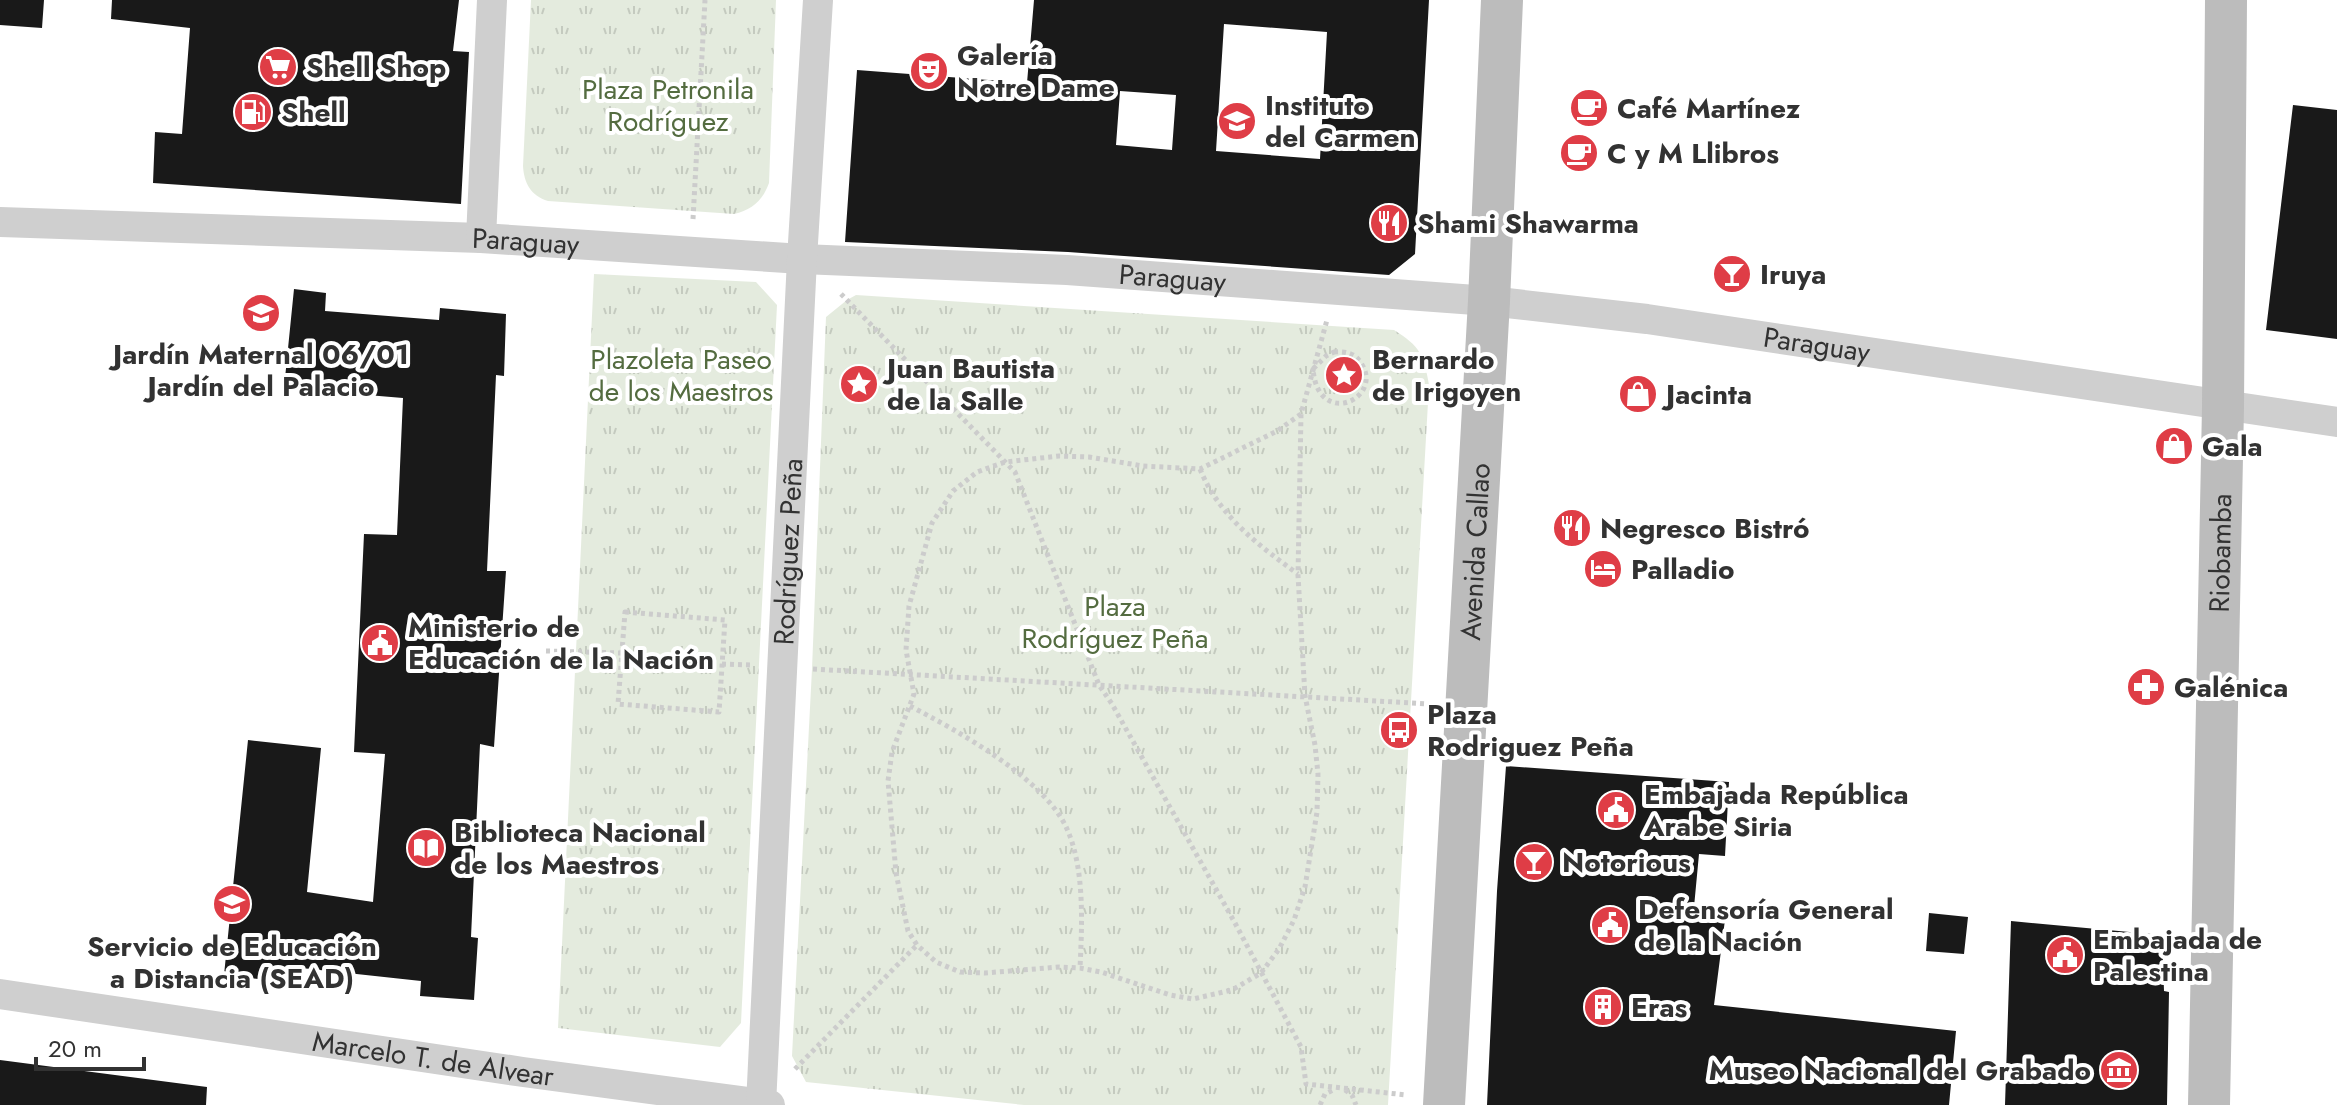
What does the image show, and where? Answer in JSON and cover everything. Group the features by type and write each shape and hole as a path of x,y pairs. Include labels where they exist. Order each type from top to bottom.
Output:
{"main road":[{"name":"Avenida Callao","path":"1444,1102 1489,301 1502,0"},
{"name":"Riobamba","path":"2209,1105 2223,407 2226,0"}],"street":[{"path":"481,238 492,0"},
{"name":"Rodríguez Peña","path":"764,1105 802,259 818,0"},
{"name":"Paraguay","path":"0,222 481,238 802,259 1067,270 1489,301 1647,319 2337,422"},
{"name":"Marcelo T. de Alvear","path":"0,994 764,1105"}],"path":[{"path":"691,252 705,0"},
{"path":"802,259 847,300 1015,472 1099,685 1301,1047 1306,1084 1444,1102"},
{"path":"1301,414 1277,431 1200,469 1059,456 1005,462 977,472 953,491 932,523 909,606 906,650 914,694 892,752 888,781 896,873 908,931 917,945 936,962 960,972 1080,968 1193,999 1232,990 1261,973 1279,949 1294,920 1305,887 1317,812 1318,774 1305,696 1298,575 1301,414 1335,290"},
{"path":"1334,352 1350,353 1358,358 1366,373 1363,390 1351,401 1334,403 1320,394 1315,386 1313,369 1334,352"},
{"path":"1200,469 1208,491 1229,518 1298,575"},
{"path":"625,612 725,620 719,712 618,704 622,653 625,612"},
{"path":"546,651 622,653"},
{"path":"783,667 1467,706"},
{"path":"910,706 1001,761 1043,794 1058,811 1068,832 1079,876 1082,930 1080,968"},
{"path":"764,1105 917,945"},
{"path":"1320,1105 1325,1094 1342,1088 1352,1095 1356,1105"}],"green space":[{"name":"Plaza Petronila Rodríguez","path":"531,0 776,0 769,183 760,199 746,210 734,214 548,201 533,192 525,178 523,166"},
{"name":"Plazoleta Paseo de los Maestros","path":"594,274 756,282 777,305 741,1023 720,1047 558,1028"},
{"name":"Plaza Rodríguez Peña","path":"856,295 1394,330 1419,352 1429,385 1388,1105 1024,1105 806,1082 792,1056 826,317"}],"building":[{"path":"0,0 44,0 42,28 0,25"},
{"path":"112,0 459,0 453,51 469,52 461,204 153,183 155,132 182,134 190,28 111,19"},
{"name":"Instituto del Carmen","path":"1034,0 1429,0 1415,254 1389,275 1068,252 845,242 857,70 1027,83","holes":["1224,24 1327,32 1320,159 1216,151","1120,91 1176,95 1172,150 1116,145"]},
{"path":"2293,105 2337,110 2337,339 2266,330"},
{"path":"294,289 326,293 325,311 439,320 440,308 506,314 504,376 496,375 487,571 506,571 494,747 480,744 471,937 478,938 474,1000 420,996 421,981 292,967 292,983 224,975 248,740 321,748 307,892 373,902 385,754 354,752 364,534 397,535 403,398 284,388"},
{"path":"1506,766 1729,782 1725,856 1699,854 1694,907 1726,912 1714,1005 1956,1031 1949,1105 1487,1105"},
{"path":"1929,913 1968,917 1964,954 1926,951"},
{"path":"2011,921 2162,935 2164,991 2169,992 2167,1105 2005,1105"},
{"path":"0,1060 207,1087 206,1105 0,1105"}],"place":[{"name":"Shell Shop","path":"278,67"},
{"name":"Galería Notre Dame","path":"929,71"},
{"name":"Café Martínez","path":"1589,108"},
{"name":"Shell","path":"253,112"},
{"name":"Instituto del Carmen","path":"1237,121"},
{"name":"C y M Llibros","path":"1579,153"},
{"name":"Shami Shawarma","path":"1389,223"},
{"name":"Iruya","path":"1732,274"},
{"name":"Jardín Maternal 06/01 Jardín del Palacio","path":"261,313"},
{"name":"Bernardo de Irigoyen","path":"1344,375"},
{"name":"Juan Bautista de la Salle","path":"859,384"},
{"name":"Jacinta","path":"1638,394"},
{"name":"Gala","path":"2174,446"},
{"name":"Negresco Bistró","path":"1572,528"},
{"name":"Palladio","path":"1603,569"},
{"name":"Ministerio de Educación de la Nación","path":"380,643"},
{"name":"Galénica","path":"2146,687"},
{"name":"Plaza Rodriguez Peña","path":"1399,730"},
{"name":"Embajada República Arabe Siria","path":"1616,810"},
{"name":"Biblioteca Nacional de los Maestros","path":"426,848"},
{"name":"Notorious","path":"1534,862"},
{"name":"Servicio de Educación a Distancia (SEAD)","path":"232,904"},
{"name":"Defensoría General de la Nación","path":"1610,925"},
{"name":"Embajada de Palestina","path":"2065,955"},
{"name":"Eras","path":"1603,1007"},
{"name":"Museo Nacional del Grabado","path":"2119,1070"}]}
